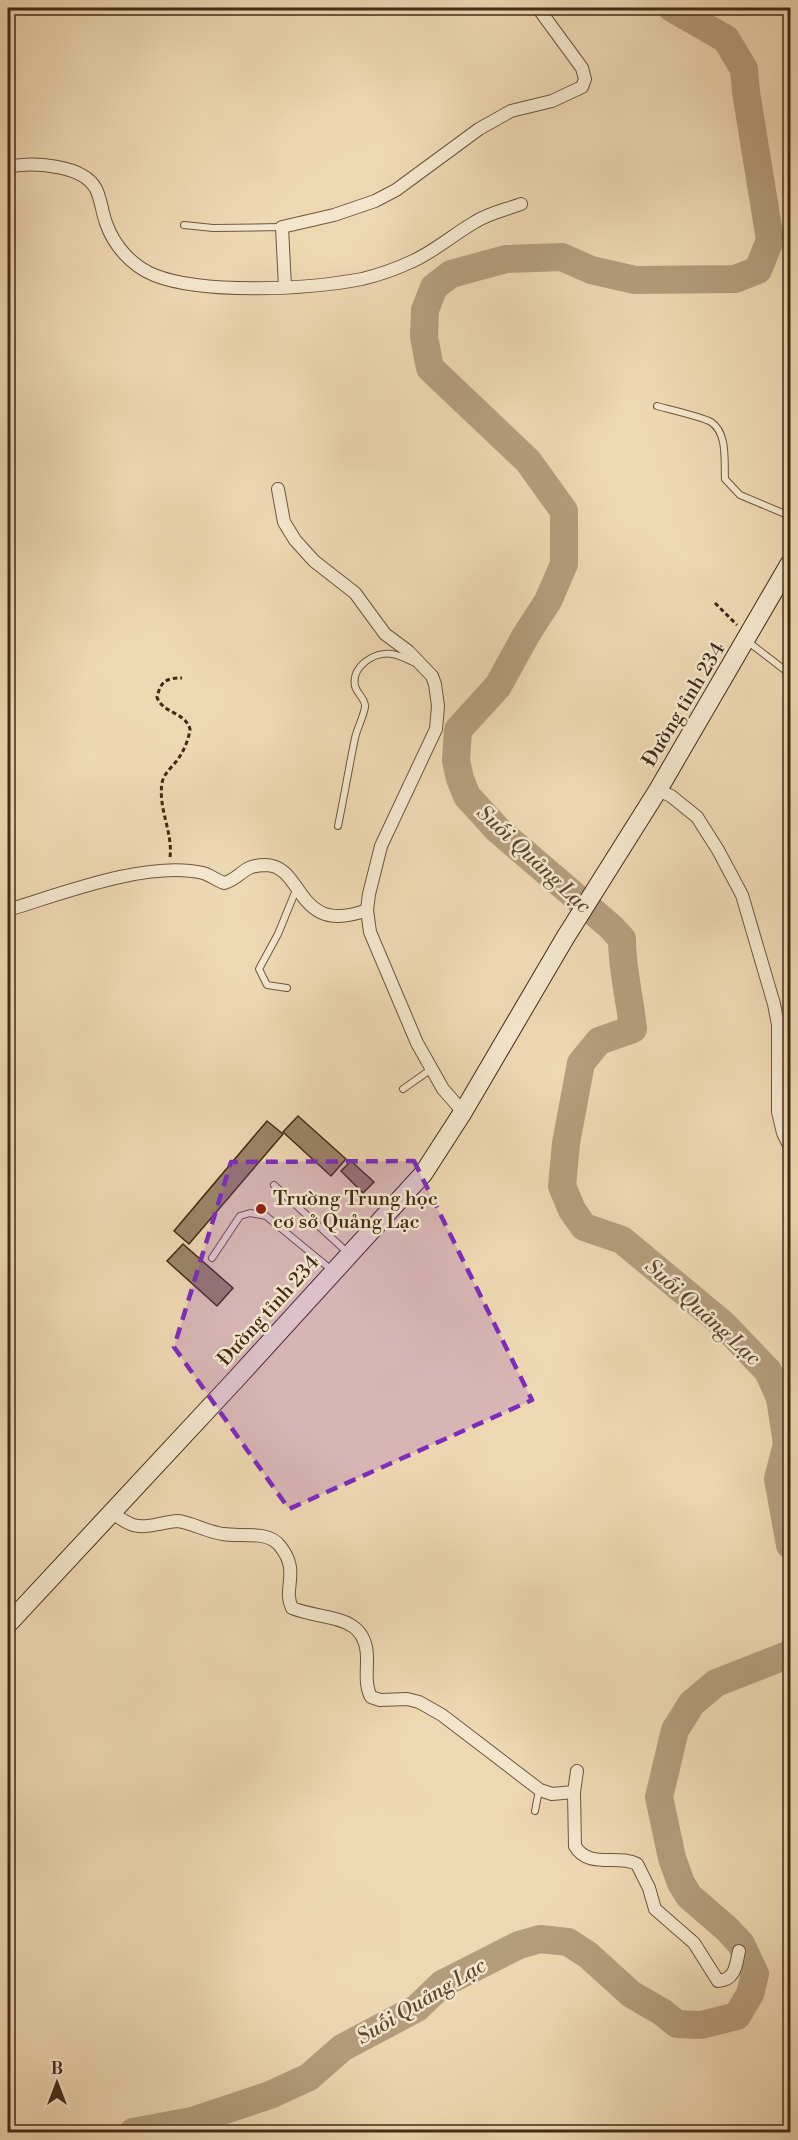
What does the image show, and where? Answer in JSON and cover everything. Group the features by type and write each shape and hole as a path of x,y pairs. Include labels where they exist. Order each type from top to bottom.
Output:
{"main road":[{"name":"Đường tỉnh 234","path":"8,1624 350,1255 423,1173 463,1112 565,938 658,789 789,568"}],"street":[{"path":"285,286 282,227 334,215 375,201 396,190 479,129 511,111 552,101 582,87 585,79 582,68 538,8"},
{"path":"8,167 44,165 64,169 86,178 96,189 112,237 131,261 153,275 209,286 235,288 335,284 365,278 427,254 488,214 521,204"},
{"path":"278,489 284,522 295,540 314,561 355,593 385,634 408,651 432,676 437,694 436,729 381,846 367,910 370,932 417,1043 442,1089 463,1112"},
{"path":"658,789 671,796 697,817 742,895 778,1025 778,1112 783,1133 790,1147"},
{"path":"8,910 133,874 167,871 202,873 224,883 248,867 274,866 283,870 308,904 322,913 347,916 367,910"},
{"path":"112,1513 138,1527 180,1522 222,1534 264,1537 277,1542 290,1562 289,1598 292,1608 339,1618 356,1629 362,1636 367,1649 367,1684 371,1697 380,1700 407,1699 419,1702 442,1715 540,1790 552,1794 574,1792"},
{"path":"577,1771 574,1792 575,1846 578,1851 582,1855 599,1860 631,1861 637,1864 649,1888 655,1909 694,1943 718,1981 725,1980 734,1974 739,1950"}],"lane":[{"path":"184,225 213,228 282,227"},
{"path":"657,406 712,422 721,435 725,479 740,495 790,516"},
{"path":"748,639 790,674"},
{"path":"338,826 355,740 365,707 355,682 360,667 369,659 388,653 422,666"},
{"path":"287,988 267,985 259,969 278,934 297,890"},
{"path":"403,1089 430,1070"},
{"path":"274,1185 350,1255"},
{"path":"212,1258 240,1216 259,1214 266,1216 334,1272"},
{"path":"535,1811 540,1790"}],"path":[{"path":"715,603 748,639"},
{"path":"167,871 171,841 164,811 162,784 164,777 180,756 190,729 184,719 160,704 156,697 159,686 164,681 182,678"}],"highlighted area":[{"path":"414,1161 532,1400 289,1509 174,1347 231,1162"}],"building":[{"path":"298,1116 346,1159 331,1176 283,1132"},
{"path":"267,1121 283,1134 189,1244 174,1231"},
{"path":"351,1161 374,1182 363,1193 341,1171"},
{"path":"183,1244 233,1288 217,1306 167,1261"}],"waterway":[{"name":"Suối Quảng Lạc","path":"672,8 726,39 744,69 770,240 758,270 735,279 635,280 591,270 562,257 506,259 451,274 434,287 425,310 424,337 430,368 528,461 564,511 564,564 548,601 498,686 458,730 456,760 467,796 498,830 622,939 633,1029 599,1041 581,1063 566,1143 562,1186 572,1210 584,1227 622,1240 723,1324 768,1371 780,1398 787,1444 778,1479 790,1545"},
{"name":"Suối Quảng Lạc","path":"133,2132 192,2121 270,2095 309,2077 342,2048 417,2008 442,1984 519,1945 540,1939 568,1942 588,1955 631,1994 662,2012 677,2024 701,2025 737,2016 750,1994 755,1974 741,1944 689,1896 681,1883 672,1858 659,1797 675,1730 692,1703 716,1683 790,1654"}],"place":[{"name":"Trường Trung học cơ sở Quảng Lạc","path":"261,1209"}]}
